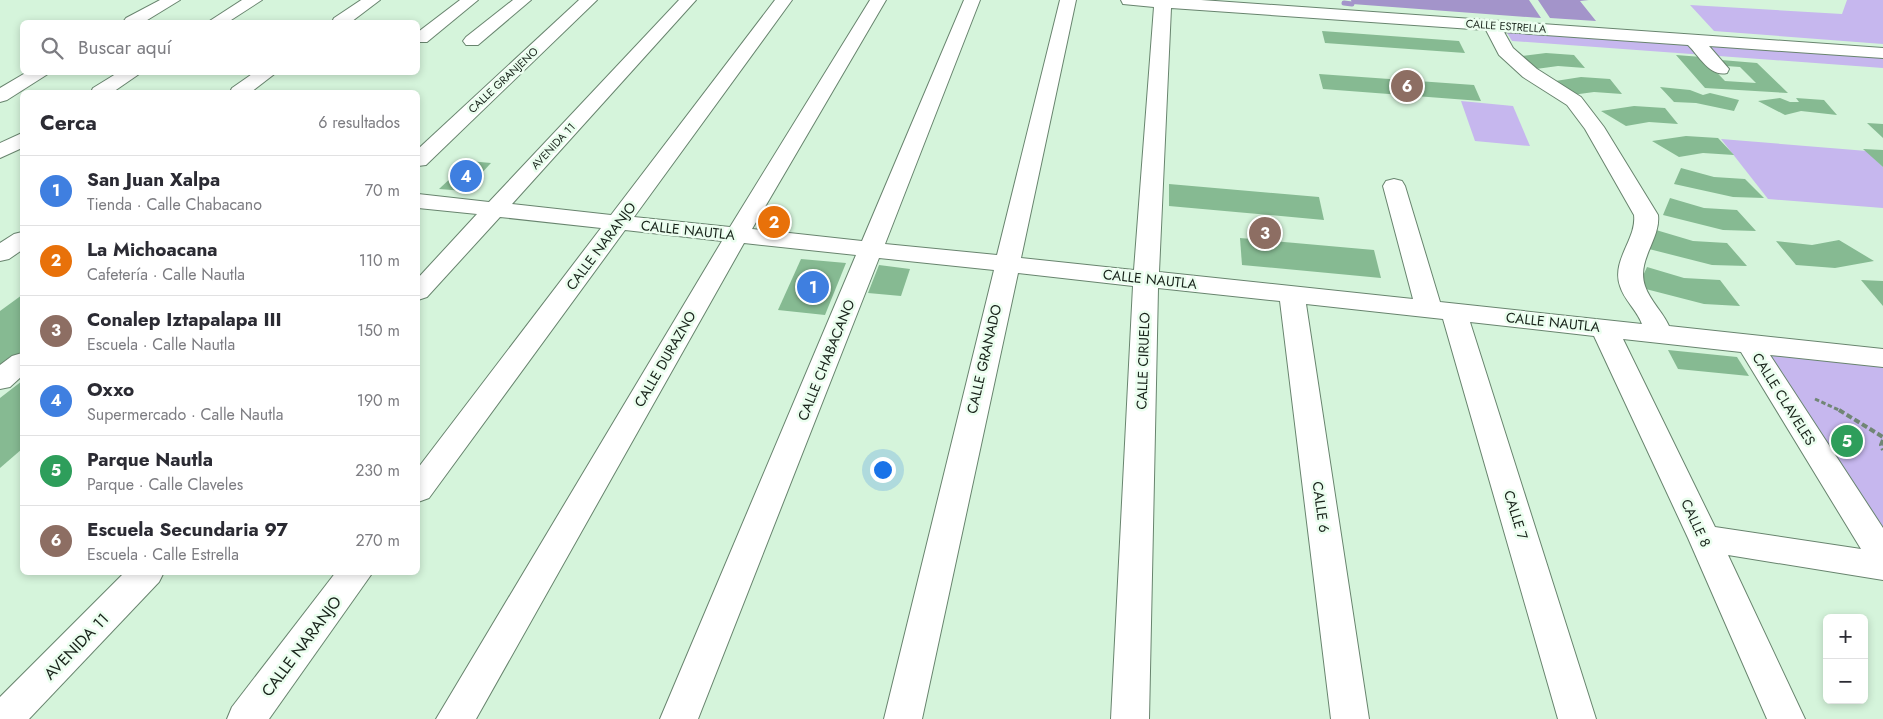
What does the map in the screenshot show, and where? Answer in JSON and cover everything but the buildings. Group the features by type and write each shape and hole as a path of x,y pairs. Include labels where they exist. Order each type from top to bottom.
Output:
{"street":[{"path":"136,20 172,0"},
{"path":"220,20 254,0"},
{"path":"343,20 372,0"},
{"path":"422,38 470,0"},
{"path":"472,41 523,0"},
{"name":"CALLE GRANJENO","path":"420,158 589,0"},
{"name":"AVENIDA 11","path":"420,290 688,0"},
{"name":"CALLE NARANJO","path":"420,487 784,0"},
{"name":"CALLE DURAZNO","path":"455,719 737,235 878,0"},
{"name":"CALLE CHABACANO","path":"679,719 972,0"},
{"name":"CALLE GRANADO","path":"902,719 1068,0"},
{"name":"CALLE ESTRELLA","path":"1129,0 1883,53"},
{"name":"CALLE CIRUELO","path":"1130,719 1146,279 1163,2"},
{"path":"1492,26 1505,52 1530,73 1574,101 1594,127 1646,215 1648,224 1632,258 1632,286 1652,316 1659,334"},
{"path":"1694,40 1720,69"},
{"path":"0,96 37,75"},
{"path":"103,90 128,75"},
{"path":"242,90 264,75"},
{"path":"0,152 20,140"},
{"path":"0,157 20,159"},
{"name":"CALLE 7","path":"1394,186 1442,310 1577,719"},
{"name":"CALLE NAUTLA","path":"420,201 1883,358"},
{"path":"0,254 20,240"},
{"name":"CALLE 6","path":"1292,294 1350,719"},
{"name":"CALLE 8","path":"1604,328 1704,538 1786,719"},
{"name":"CALLE CLAVELES","path":"1749,343 1883,556"},
{"path":"0,380 20,364"},
{"path":"1704,538 1883,566"},
{"name":"AVENIDA 11","path":"4,719 144,575"},
{"name":"CALLE NARANJO","path":"246,719 354,575"}],"path":[{"path":"1773,381 1835,407 1883,438 1881,445 1883,450"}],"shaded area":[{"path":"1351,0 1529,0 1541,18 1352,4"},
{"path":"1538,0 1589,0 1580,1 1596,21 1550,18"},
{"path":"1847,0 1883,0 1883,44 1714,31 1690,5 1842,14"},
{"path":"1504,28 1883,55 1883,68 1512,41"},
{"path":"1461,101 1513,106 1530,146 1475,141"},
{"path":"1721,139 1867,151 1883,167 1883,208 1768,199"},
{"path":"1749,343 1883,358 1883,553"}],"waterway":[{"path":"1344,3 1352,4"}],"place":[{"name":"Escuela Secundaria 97","path":"1407,86"},
{"name":"Oxxo","path":"466,176"},
{"name":"La Michoacana","path":"774,222"},
{"name":"Conalep Iztapalapa III","path":"1265,233"},
{"name":"San Juan Xalpa","path":"813,287"},
{"name":"Parque Nautla","path":"1847,441"}]}
